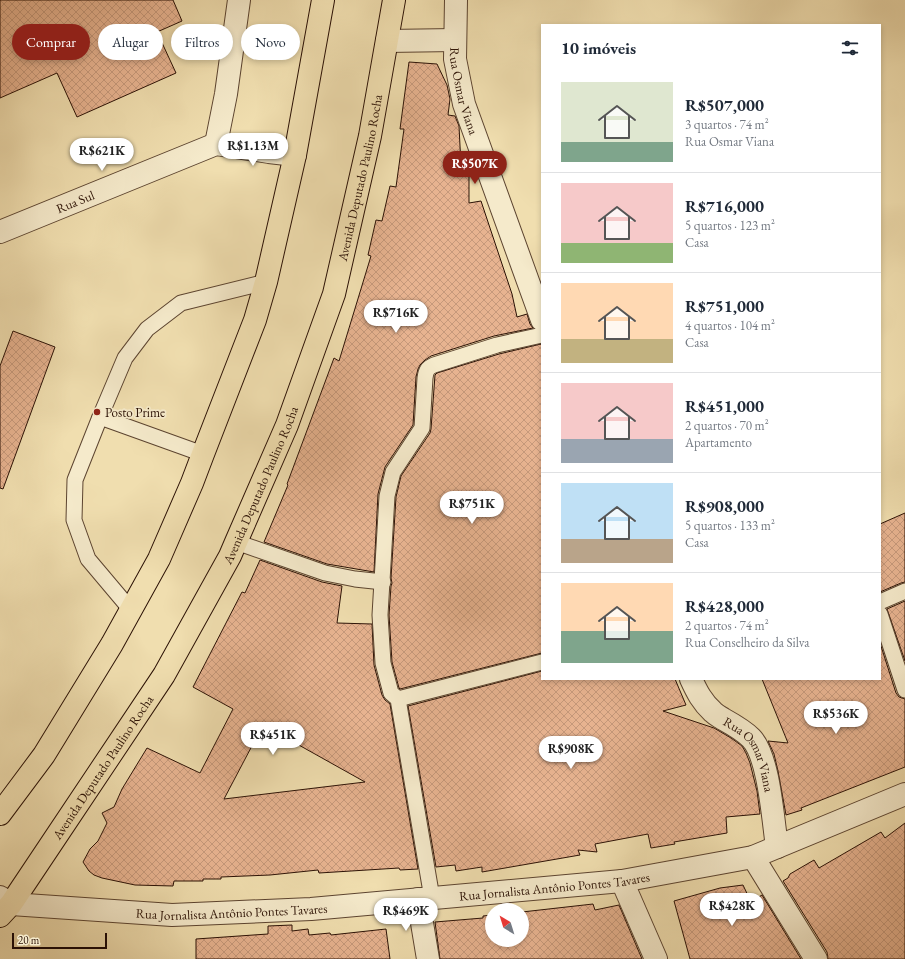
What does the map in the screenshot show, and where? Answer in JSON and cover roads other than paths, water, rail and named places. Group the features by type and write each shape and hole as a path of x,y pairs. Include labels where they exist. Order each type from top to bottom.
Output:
{"main road":[{"path":"0,814 44,755 112,644 158,559 204,454 256,320 266,282 294,155 323,0"},
{"name":"Avenida Deputado Paulino Rocha","path":"4,906 164,675 230,556 286,425 334,294 370,136 394,0"}],"street":[{"path":"240,0 226,94 216,144 294,155"},
{"name":"Rua Osmar Viana","path":"456,0 455,59 464,104 541,317"},
{"name":"Rua Osmar Viana","path":"387,41 455,40"},
{"name":"Rua Sul","path":"0,232 216,144"},
{"name":"Rua Osmar Viana","path":"691,680 698,696 713,713 744,731 752,738 759,749 764,764 769,790 777,847"},
{"name":"Rua Jornalista Antônio Pontes Tavares","path":"4,906 172,914 311,909 622,881 753,857 905,794"},
{"path":"753,857 816,959"},
{"path":"622,881 656,959"},
{"path":"425,898 428,959"}],"lane":[{"path":"131,610 88,559 74,520 75,480 100,417 125,358 147,329 181,303 266,282"},
{"path":"425,898 398,699 391,693 383,664 380,615 387,496 393,472 422,428 425,378 428,368 498,345 541,335"},
{"path":"100,417 204,454"},
{"path":"236,542 325,573 382,582"},
{"path":"881,602 905,591"},
{"path":"881,617 905,690"},
{"path":"398,699 541,662"}],"place":[{"name":"Posto Prime","path":"97,412"}]}
